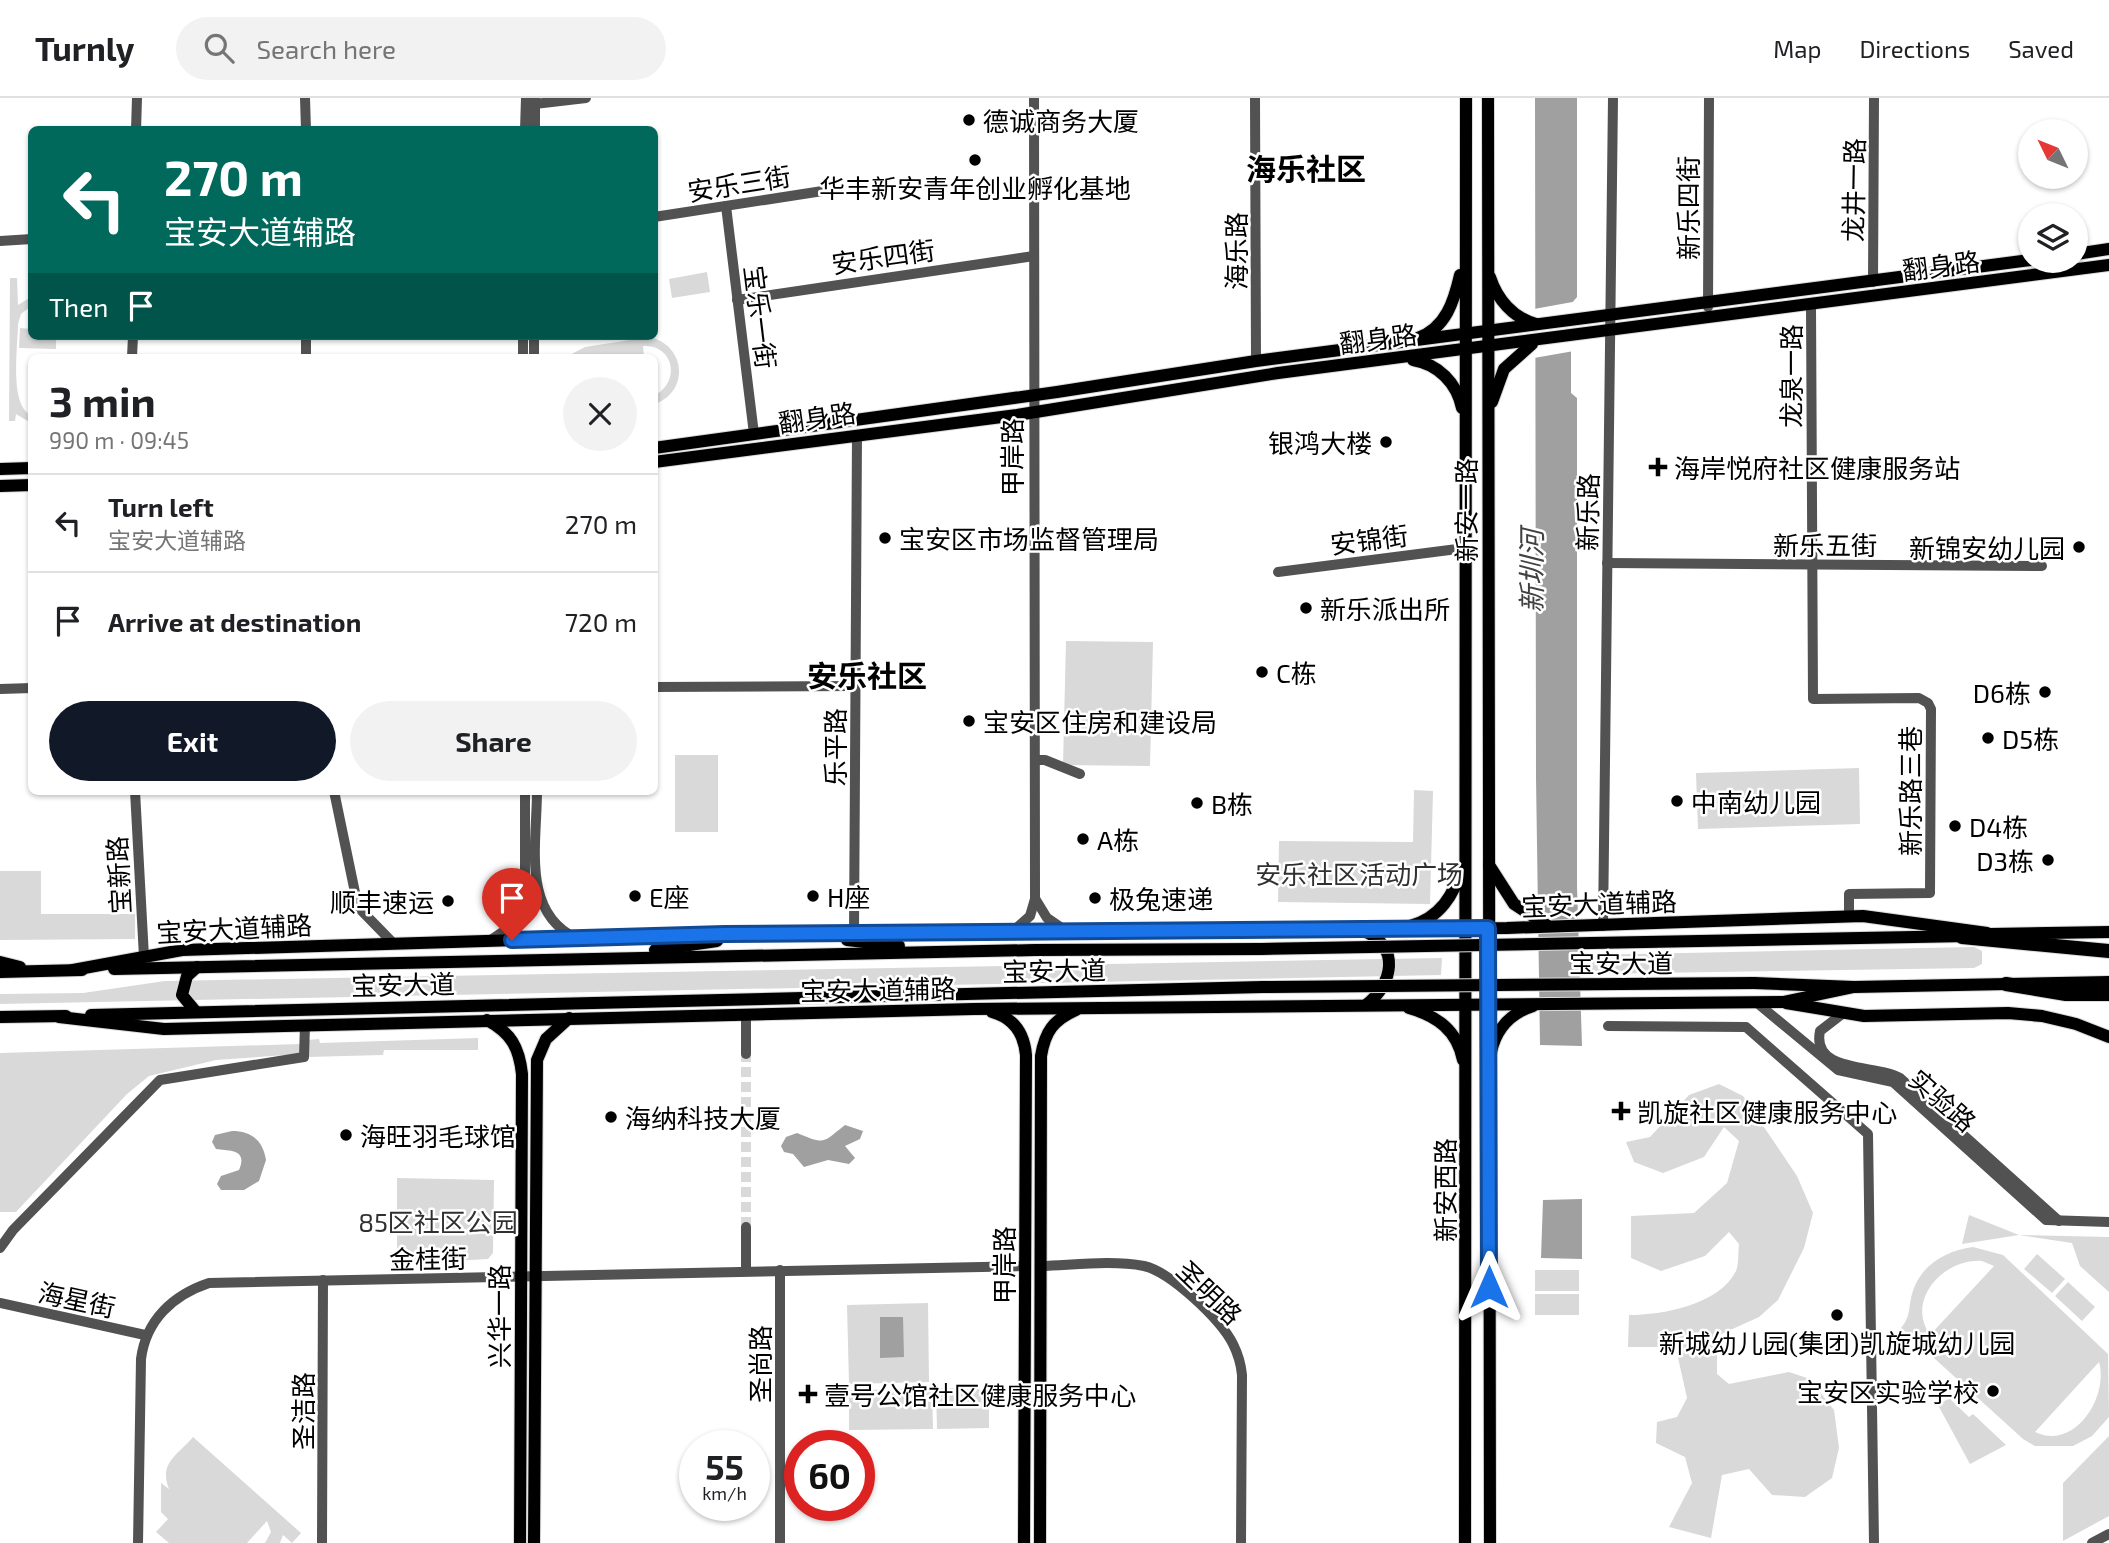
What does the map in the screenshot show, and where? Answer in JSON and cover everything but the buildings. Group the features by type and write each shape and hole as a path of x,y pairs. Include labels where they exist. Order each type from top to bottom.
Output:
{"highway":[{"path":"1962,937 2109,951"},
{"path":"2006,985 2067,994 2109,994"}],"main road":[{"name":"新安一路","path":"1466,98 1466,963"},
{"name":"新安一路","path":"1488,98 1488,963"},
{"path":"2088,252 2109,249"},
{"path":"1407,343 1425,336 1444,319 1456,294 1465,254"},
{"name":"翻身路","path":"658,446 1034,395 1256,361 1488,333 1520,324 1543,326 2018,262"},
{"name":"翻身路","path":"658,462 1034,412 1278,373 1488,347 1519,348 1539,341 2109,265"},
{"path":"1488,268 1497,294 1520,324"},
{"path":"1488,423 1498,382 1519,348"},
{"path":"1403,358 1425,362 1444,376 1460,400 1465,423"},
{"path":"0,469 28,468"},
{"path":"0,486 28,485"},
{"path":"1389,930 1417,924 1439,910 1454,891 1466,857"},
{"path":"1488,862 1507,897 1529,922"},
{"name":"宝安大道辅路","path":"73,970 182,950 748,934 1466,929 1529,922 1552,928 1849,917 1886,918 1994,934"},
{"path":"2066,933 2109,923"},
{"path":"1361,930 1379,941 1386,949 1390,966 1385,985 1366,1005"},
{"name":"宝安大道","path":"0,972 578,958 1261,949 2109,932"},
{"path":"578,958 691,946 748,934"},
{"path":"820,934 860,942 972,951"},
{"path":"0,962 38,971"},
{"name":"新安西路","path":"1465,1543 1466,963"},
{"name":"新安西路","path":"1488,963 1490,1543"},
{"path":"196,1012 182,995 187,976 197,967"},
{"name":"宝安大道","path":"0,1020 16,1017 196,1012 1263,988 1754,984 1854,987 2109,982"},
{"path":"1783,1002 1854,987"},
{"path":"842,1012 973,994"},
{"path":"1783,1002 1842,1014 2008,1013 2059,1019 2106,1037"},
{"name":"宝安大道辅路","path":"59,1017 147,1029 985,1009 1783,1002"},
{"path":"566,1003 660,1015"},
{"path":"1488,1073 1493,1043 1502,1027 1520,1011 1543,1003"},
{"path":"1395,1004 1431,1016 1445,1025 1462,1053 1466,1076"},
{"name":"甲岸路","path":"1041,1543 1043,1042 1054,1023 1081,1008"},
{"name":"甲岸路","path":"985,1009 1002,1014 1014,1024 1025,1042 1024,1543"},
{"name":"兴华一路","path":"534,1543 537,1060 546,1040 569,1018"},
{"name":"兴华一路","path":"486,1020 507,1032 521,1060 520,1543"},
{"path":"1026,1198 1032,1189 1037,1190 1041,1197"}],"street":[{"path":"136,98 136,126"},
{"path":"306,98 306,126"},
{"path":"531,102 586,98"},
{"name":"甲岸路","path":"1034,98 1035,900"},
{"name":"海乐路","path":"1255,98 1256,361"},
{"name":"新乐路","path":"1602,926 1607,563 1604,318 1613,98"},
{"name":"新乐四街","path":"1708,318 1709,98"},
{"name":"龙井一路","path":"1873,282 1874,98"},
{"path":"526,126 531,102"},
{"path":"531,102 534,126"},
{"name":"安乐三街","path":"658,216 829,191"},
{"name":"宝乐一街","path":"726,206 754,433"},
{"path":"0,241 28,239"},
{"name":"安乐四街","path":"737,300 1034,256"},
{"name":"龙泉一路","path":"1811,305 1813,699"},
{"name":"乐平路","path":"854,934 856,435"},
{"name":"安锦街","path":"1278,572 1465,548"},
{"name":"新乐五街","path":"1607,563 2042,566"},
{"path":"658,687 855,686"},
{"path":"0,689 28,688"},
{"name":"新乐路三巷","path":"1813,699 1919,698 1928,703 1930,709 1930,893 1849,894 1849,917"},
{"path":"1035,760 1045,760 1080,774"},
{"name":"宝新路","path":"135,795 144,957"},
{"path":"335,795 358,907 394,944"},
{"path":"490,941 517,918 526,896 525,795"},
{"path":"537,795 537,896 548,918 576,938"},
{"path":"1035,900 1047,918 1070,933"},
{"path":"1009,933 1024,925 1034,910 1035,900"},
{"name":"实验路","path":"1756,1002 1838,1070 1893,1082 2042,1216 2050,1222 2059,1222"},
{"name":"实验路","path":"1842,1014 1820,1031 1819,1045 1825,1053 1846,1066 1885,1070 1900,1078 2059,1222"},
{"path":"746,1015 746,1054"},
{"path":"0,1248 13,1230 160,1080 304,1057 305,1026"},
{"path":"1608,1026 1746,1027 1868,1133 1874,1543"},
{"path":"2059,1222 2109,1222"},
{"path":"746,1227 746,1270"},
{"name":"圣明路","path":"1041,1266 1128,1265 1151,1268 1175,1282 1229,1336 1239,1358 1242,1375 1241,1543"},
{"name":"金桂街","path":"145,1335 169,1305 192,1289 209,1283 1026,1266"},
{"name":"圣尚路","path":"780,1270 780,1543"},
{"name":"圣洁路","path":"322,1543 323,1280"},
{"name":"海星街","path":"0,1303 145,1335"},
{"path":"138,1543 141,1359 145,1335"},
{"path":"2092,1543 2109,1534"}],"green space":[{"path":"707,272 710,292 672,298 669,279"},
{"path":"10,278 17,278 18,305 28,299 28,308 21,314 18,324 16,374 20,400 28,412 28,421 16,414 15,421 9,421"},
{"path":"20,328 28,329 28,340 56,340 56,349 19,348"},
{"path":"630,340 661,341 676,358 679,368 674,389 667,398 658,402 658,393 668,382 671,373 667,357 662,351 643,346 644,354 572,354 585,347"},
{"path":"1066,641 1153,642 1150,766 1063,765"},
{"path":"675,755 718,755 718,832 675,832"},
{"path":"1859,768 1860,824 1698,829 1696,773"},
{"name":"安乐社区活动广场","path":"1414,790 1433,791 1430,904 1278,902 1279,841 1413,842"},
{"path":"0,871 41,871 41,914 135,914 135,939 0,940"},
{"path":"1974,947 1982,951 1982,964 1974,968 1588,974 1588,955"},
{"path":"1442,958 1441,975 0,1004 0,994 83,993 165,981"},
{"path":"478,1038 478,1050 384,1050 383,1055 307,1057 308,1040 319,1039 320,1043"},
{"path":"300,1044 301,1054 216,1060 149,1076 127,1094 16,1212 0,1212 0,1053"},
{"path":"1719,1084 1743,1096 1797,1176 1813,1213 1804,1248 1778,1300 1759,1317 1717,1336 1717,1374 1729,1384 1789,1372 1810,1379 1834,1410 1839,1448 1832,1478 1805,1497 1772,1495 1749,1469 1722,1475 1711,1538 1669,1527 1692,1483 1685,1457 1656,1443 1657,1422 1677,1417 1687,1398 1677,1353 1667,1347 1628,1347 1629,1315 1673,1310 1703,1300 1717,1292 1728,1283 1736,1271 1739,1244 1729,1232 1705,1256 1661,1271 1631,1258 1631,1216 1694,1213 1727,1183 1739,1141 1724,1127 1704,1157 1663,1173 1634,1162 1626,1142 1650,1137 1689,1095"},
{"name":"85区社区公园","path":"397,1178 494,1180 493,1253 488,1259 397,1264"},
{"path":"1969,1215 2019,1235 1962,1244"},
{"path":"2019,1235 2109,1237 2109,1292 2080,1266 2072,1243"},
{"path":"1973,1247 2003,1255 2108,1354 2109,1417 2092,1436 2073,1446 2035,1446 2023,1439 1901,1328 1908,1316 1916,1284 1927,1267 1944,1256","holes":["1982,1261 1994,1266 1930,1335 1922,1308 1933,1283 1955,1266","2099,1362 2099,1391 2085,1418 2075,1428 2063,1434 2049,1436 2035,1432"]},
{"path":"2037,1254 2065,1279 2052,1293 2024,1269"},
{"path":"1535,1270 1579,1270 1579,1291 1535,1291"},
{"path":"2068,1282 2095,1307 2082,1321 2055,1296"},
{"path":"1535,1294 1579,1294 1579,1315 1535,1315"},
{"path":"928,1303 929,1382 849,1384 847,1305"},
{"path":"936,1388 979,1388 980,1392 989,1392 989,1428 937,1429"},
{"path":"932,1389 933,1429 849,1430 849,1390"},
{"path":"1953,1396 1951,1400 1969,1417 1973,1414 2006,1445 1970,1464 1938,1405"},
{"path":"2109,1436 2109,1516 2063,1541 2063,1483"},
{"path":"193,1437 301,1533 292,1543 283,1535 280,1543 265,1543 271,1532 267,1521 247,1543 169,1543 156,1532 168,1519 161,1512 161,1483 169,1489 166,1480 168,1466"}],"shaded area":[{"path":"1535,98 1577,98 1577,297 1571,304 1571,393 1577,398 1577,886 1582,1046 1540,1045 1536,778"},
{"path":"845,1125 863,1131 860,1139 845,1146 855,1158 849,1164 828,1160 804,1167 793,1154 784,1152 781,1146 786,1137 797,1133 819,1140 827,1139"},
{"path":"232,1131 255,1138 262,1147 266,1160 259,1181 244,1190 221,1190 217,1184 221,1176 239,1170 241,1163 236,1152 216,1149 212,1142 215,1135"},
{"path":"1582,1199 1582,1259 1541,1258 1543,1200"},
{"path":"880,1317 903,1317 904,1357 880,1358"}],"pier":[{"path":"1578,301 1575,305 1574,351 1534,358 1534,309"}],"tunnel":[{"path":"746,1054 746,1227"}],"place":[{"name":"德诚商务大厦","path":"969,120"},
{"name":"华丰新安青年创业孵化基地","path":"975,160"},
{"name":"银鸿大楼","path":"1386,442"},
{"name":"海岸悦府社区健康服务站","path":"1658,467"},
{"name":"宝安区市场监督管理局","path":"885,538"},
{"name":"新锦安幼儿园","path":"2079,547"},
{"name":"新乐派出所","path":"1306,608"},
{"name":"C栋","path":"1262,672"},
{"name":"D6栋","path":"2045,692"},
{"name":"宝安区住房和建设局","path":"969,721"},
{"name":"D5栋","path":"1988,738"},
{"name":"中南幼儿园","path":"1677,801"},
{"name":"B栋","path":"1197,803"},
{"name":"D4栋","path":"1955,826"},
{"name":"A栋","path":"1083,839"},
{"name":"D3栋","path":"2048,860"},
{"name":"E座","path":"635,896"},
{"name":"H座","path":"813,896"},
{"name":"极兔速递","path":"1095,898"},
{"name":"顺丰速运","path":"448,901"},
{"name":"凯旋社区健康服务中心","path":"1621,1111"},
{"name":"海纳科技大厦","path":"611,1117"},
{"name":"海旺羽毛球馆","path":"346,1135"},
{"name":"新城幼儿园(集团)凯旋城幼儿园","path":"1837,1315"},
{"name":"宝安区实验学校","path":"1993,1391"},
{"name":"壹号公馆社区健康服务中心","path":"808,1394"}],"district":[{"name":"海乐社区","path":"1306,168"},
{"name":"安乐社区","path":"867,675"}],"route":[{"path":"512,940 725,934 1488,928 1489,1287"}],"water label":[{"name":"新圳河","path":"1531,571"}]}
